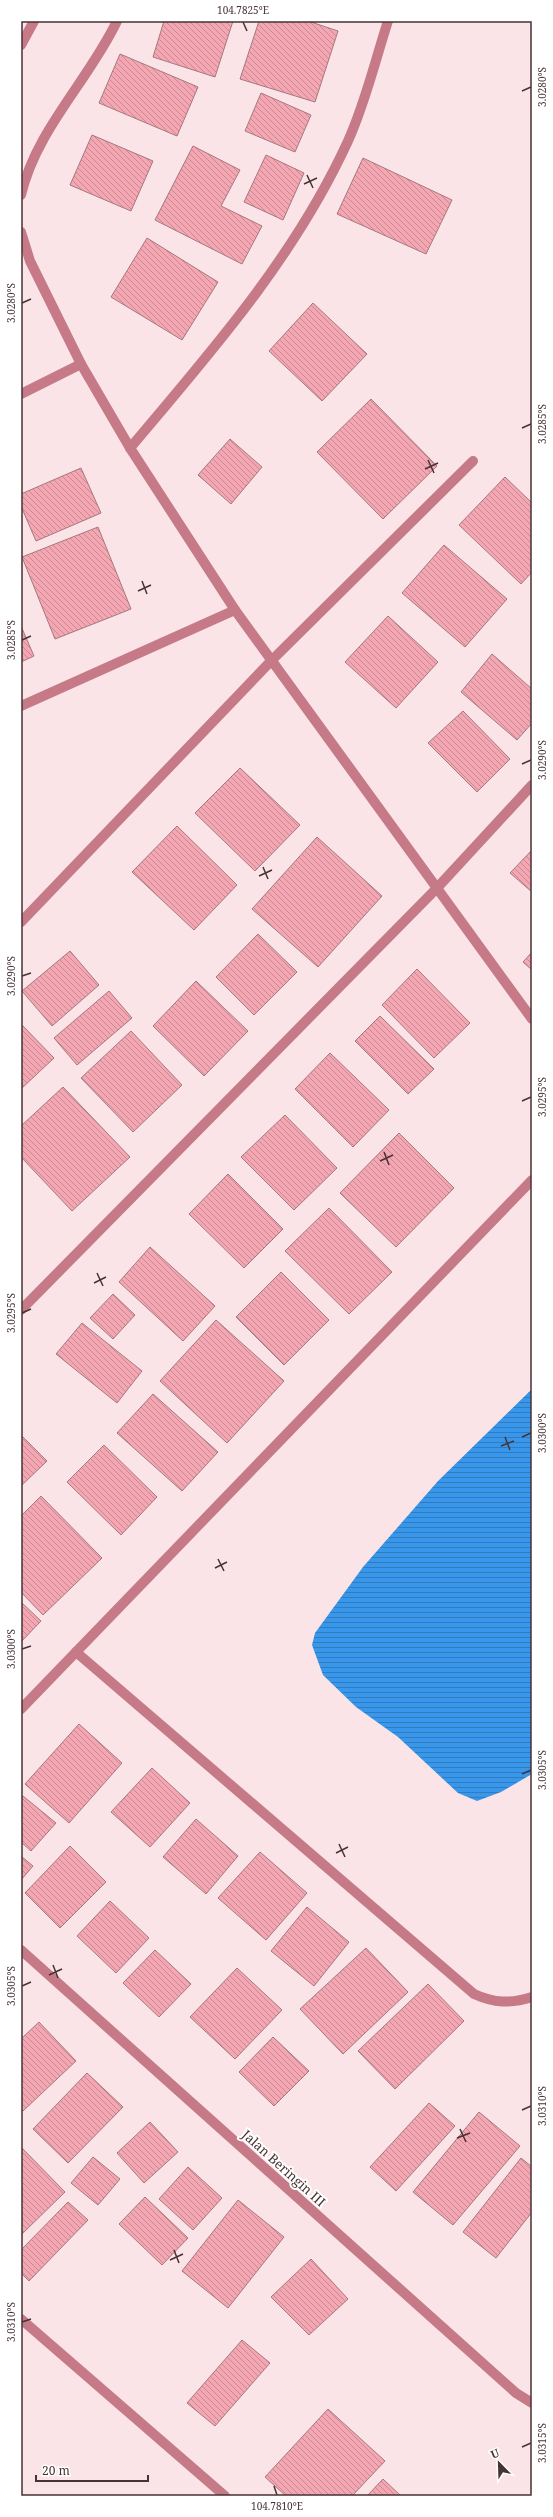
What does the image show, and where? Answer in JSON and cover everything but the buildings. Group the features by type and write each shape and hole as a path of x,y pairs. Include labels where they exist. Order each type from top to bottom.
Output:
{"street":[{"path":"21,45 34,21"},
{"path":"21,195 26,173 41,145 117,21"},
{"path":"130,448 230,330 275,270 306,218 348,141 388,21"},
{"path":"21,232 30,262 81,364 130,448 235,610 532,1019"},
{"path":"21,394 81,364"},
{"path":"21,922 271,661 473,461"},
{"path":"21,706 235,610"},
{"path":"21,1310 437,888 532,785"},
{"path":"21,1709 532,1180"},
{"path":"76,1652 474,1994 491,2002 515,2003 532,1997"},
{"name":"Jalan Beringin III","path":"21,1950 516,2393 532,2403"},
{"path":"21,2319 225,2496"}],"water":[{"path":"532,1389 532,1774 501,1792 477,1801 458,1793 398,1737 356,1707 323,1675 312,1645 315,1633 363,1567 438,1481"}]}
